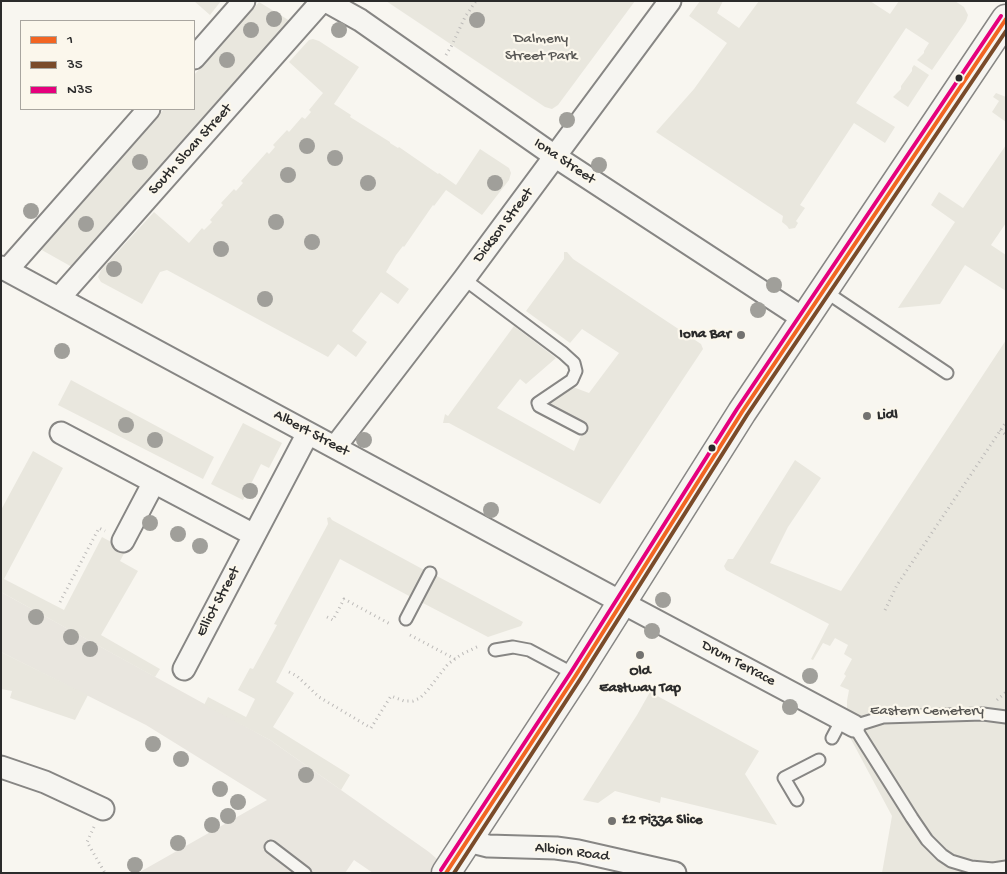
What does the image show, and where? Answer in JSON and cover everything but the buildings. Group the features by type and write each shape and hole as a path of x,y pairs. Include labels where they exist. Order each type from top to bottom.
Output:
{"street":[{"path":"195,57 244,1"},
{"name":"Iona Street","path":"324,1 360,20 556,157 804,319"},
{"name":"South Sloan Street","path":"59,298 324,1"},
{"name":"Dickson Street","path":"335,447 556,157 670,1"},
{"path":"449,869 823,290 1006,19"},
{"path":"4,268 148,110"},
{"name":"Albert Street","path":"4,268 621,602"},
{"path":"60,433 254,535"},
{"name":"Elliot Street","path":"184,669 308,433"},
{"path":"124,541 154,482"},
{"name":"Drum Terrace","path":"621,602 848,722"},
{"path":"1,767 44,782 103,809"},
{"name":"Albion Road","path":"468,841 488,846 578,850 675,873"}],"lane":[{"path":"464,279 563,353 574,364 576,371 572,380 539,401 538,406 581,428"},
{"path":"823,290 946,373"},
{"path":"406,618 430,573"},
{"path":"495,650 513,646 529,650 576,675"},
{"path":"832,738 848,722 883,717 983,714 1006,716"},
{"path":"848,722 927,840 942,855 961,865 972,867 993,869 1006,866"},
{"path":"797,800 784,778 820,760"},
{"path":"271,847 305,873"}],"path":[{"path":"452,45 464,17 476,1"},
{"path":"885,610 897,585 1006,422"},
{"path":"1000,430 1006,435"},
{"path":"60,602 99,528 124,541"},
{"path":"327,617 333,620 344,599 395,627"},
{"path":"404,632 455,659"},
{"path":"289,672 297,676 319,697 371,728 392,696 404,701 414,701 420,698 448,664 462,654 481,646"},
{"path":"87,842 105,873"}],"shaded area":[{"path":"1,592 270,740 429,852 453,873 373,873 354,860 345,873 138,873 267,800 146,725 1,652"}],"green space":[{"path":"194,1 221,1 210,15"},
{"name":"Dalmeny Street Park","path":"386,1 635,1 558,105 552,109 545,107"},
{"path":"700,1 723,1 717,13 739,28 759,1 870,1 890,14 899,1 955,1 964,7 968,15 966,21 932,70 917,60 924,53 929,43 906,28 856,103 895,127 885,143 854,123 800,205 805,208 796,221 798,223 795,228 789,229 782,222 783,216 656,132 694,89 727,43 689,16"},
{"path":"259,2 290,21 72,267 40,249 163,110 195,110 195,74"},
{"path":"313,39 359,67 334,104 351,115 350,117 456,185 480,149 509,168 511,173 509,180 482,215 446,190 396,255 386,272 409,289 398,304 381,292 352,331 367,342 356,357 338,344 328,357 167,270 160,272 142,304 101,282 98,277 101,270 154,212 189,243 202,228 204,230 212,222 210,220 223,205 221,203 234,189 236,191 243,183 241,181 267,152 269,154 275,147 273,145 287,130 289,132 302,117 305,119 311,112 309,110 323,93 289,62 309,40"},
{"path":"914,65 929,75 908,107 893,97 901,89"},
{"path":"996,93 1006,97 1006,122 992,112 999,101 993,97"},
{"path":"1006,145 1006,223 991,245 1006,255 1006,291 965,265 940,304 898,308 955,222 931,205 939,192 963,208"},
{"path":"564,252 567,252 573,259 701,344 703,349 600,504 449,423 443,423 445,414 448,416 514,326 556,358 526,384 520,379 497,408 574,451 582,433 546,406 570,386 589,393 619,353 582,329 570,343 526,311 564,259"},
{"name":"Eastern Cemetery","path":"1006,340 1006,873 882,873 892,816 845,728 847,724 849,690 840,686 852,659 844,654 848,645 835,638 830,646 823,643 813,660 811,659 829,624 726,570 724,566 728,559 733,559 795,460 821,478 788,527 770,563 841,591"},
{"path":"71,380 214,457 203,479 58,405"},
{"path":"243,423 282,443 269,468 261,464 243,500 211,484"},
{"path":"33,451 63,468 4,579 64,610 102,537 126,550 120,561 138,571 101,635 160,669 155,677 1,592 1,510"},
{"path":"330,517 332,520 426,571 411,597 340,559 276,682 294,693 273,727 350,775 341,790 270,740 204,705 208,697 246,717 255,699 238,690 250,668 253,669 277,625 274,624 328,524 327,518"},
{"path":"435,575 523,622 521,626 488,637 421,602"},
{"path":"1,652 88,695 75,720 10,698 12,691 1,689"},
{"path":"650,692 759,751 745,774 777,825 661,797 660,803 615,791 598,803 583,800"}],"transit line":[{"name":"N35","path":"441,870 571,672 737,409 1001,16"},
{"name":"1","path":"446,873 576,675 742,412 1006,19"},
{"name":"35","path":"454,873 581,678 747,415 1006,31"}],"place":[{"name":"Iona Bar","path":"741,335"},
{"name":"Lidl","path":"867,416"},
{"name":"Old Eastway Tap","path":"640,655"},
{"name":"£2 Pizza Slice","path":"612,821"}]}
